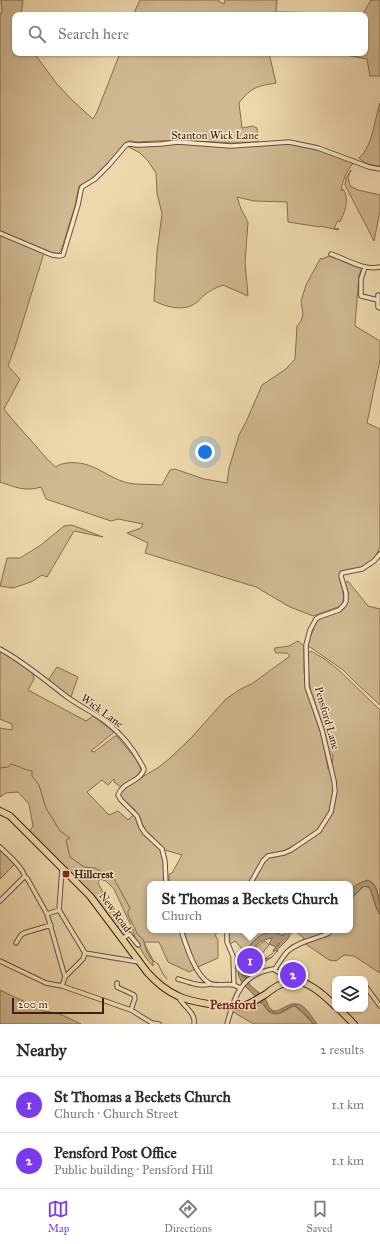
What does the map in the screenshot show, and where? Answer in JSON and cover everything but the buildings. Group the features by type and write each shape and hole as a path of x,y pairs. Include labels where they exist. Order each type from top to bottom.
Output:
{"highway":[{"name":"New Road","path":"0,811 10,816 96,902 139,962 156,980 178,996 232,1007 243,1006 287,982"},
{"path":"287,982 297,982 310,986 321,993 332,1003"},
{"path":"342,1012 354,1024"}],"street":[{"name":"Stanton Wick Lane","path":"0,233 52,255 62,255 78,205 82,187 95,180 126,145 129,144 138,145 178,142 231,146 289,142 318,148 370,167 380,169"},
{"path":"331,254 365,266 376,268 380,266"},
{"path":"365,266 361,279 361,296 378,300"},
{"path":"378,296 378,307 380,308"},
{"name":"Pensford Lane","path":"252,881 263,861 268,856 291,850 319,831 331,812 334,802 334,782 322,730 307,687 306,644 310,630 316,619 319,616 339,610 344,605 346,593 341,579 342,574 362,569 374,561 380,554"},
{"name":"Wick Lane","path":"0,649 35,671 70,698 105,721 117,731 138,758 144,769 140,776 126,785 119,792 119,797 137,816 145,833 162,849 165,861 166,881"},
{"path":"0,847 24,873 48,914 66,977"},
{"path":"62,867 59,910 85,953 139,962"},
{"path":"0,901 25,877"},
{"path":"48,914 59,910"},
{"path":"16,943 24,933 51,925"},
{"path":"182,933 193,962 202,976 210,984"},
{"path":"227,933 227,942 233,956 234,985"},
{"path":"275,969 289,950 303,942 329,933"},
{"path":"122,939 129,934 138,944"},
{"path":"62,986 66,977 83,959 85,953"},
{"path":"0,961 46,983 62,986 131,1010 152,1023 159,1024"},
{"path":"227,1024 241,986 259,973 270,969 275,969"},
{"path":"275,969 287,982"},
{"path":"178,978 194,984 241,986"},
{"path":"117,983 117,987 134,995 135,998 131,1010"},
{"path":"368,989 373,992 380,1006"},
{"path":"178,996 181,1002 192,1013 195,1020 194,1024"}],"shaded area":[{"path":"1,0 23,0 21,12 12,12 12,56 36,56 57,84 93,119 119,56 270,56 276,83 264,85 251,90 239,103 242,128 253,126 257,128 258,142 233,143 177,140 128,141 101,171 90,180 79,186 75,206 61,251 59,253 50,252 0,231 0,14 2,12"},
{"path":"140,0 217,0 224,4 225,0 277,0 276,12 134,12"},
{"path":"371,0 380,0 380,76 370,76 367,59 352,56 368,56 368,12 364,12"},
{"path":"380,103 380,166 366,163 359,158 364,153 370,140"},
{"path":"179,143 232,147 290,144 317,149 354,162 347,172 341,191 343,189 346,201 345,210 340,222 338,221 334,228 339,229 288,222 287,202 254,201 237,197 248,222 245,262 248,296 223,285 215,288 191,306 175,308 154,301 157,252 162,214 157,193 156,173 148,161 140,153 127,146"},
{"path":"351,170 348,177 350,186 358,190 380,195 380,211 374,241 345,185 346,178"},
{"path":"0,235 44,253 8,366 20,379 4,409 45,457 56,467 67,463 84,464 92,466 120,480 136,484 162,485 170,470 175,469 204,479 227,483 229,468 239,435 262,385 286,369 295,359 297,326 301,321 303,314 301,301 306,285 319,261 321,258 322,259 329,256 362,268 359,275 355,326 380,341 380,360 367,423 380,429 380,547 374,558 368,564 360,568 340,572 340,581 344,597 341,606 313,616 290,607 256,587 145,553 148,543 127,533 141,528 143,524 118,519 111,521 46,499 41,487 25,489 0,482"},
{"path":"72,525 103,537 74,531 47,577 42,575 31,582 13,588 0,586 7,558 20,558 41,545 64,526"},
{"path":"348,581 368,606 380,609 380,705 343,670 307,645 317,620 335,613 347,601 348,592 345,583"},
{"path":"298,641 304,646 304,671 306,687 321,733 328,769 332,767 333,755 329,753 324,729 316,711 310,688 307,654 311,651 326,660 341,672 380,710 380,903 376,887 368,881 363,882 353,888 353,881 253,881 263,861 268,857 295,850 308,841 303,840 284,851 272,853 263,858 251,881 169,881 169,874 172,873 182,855 165,850 147,833 135,810 120,797 120,793 127,786 159,767 169,759 191,738 226,699 253,683 290,656 287,653 276,653 274,650 275,648 289,646"},
{"path":"0,651 33,672 34,679 28,690 86,721 93,716 113,731 113,733 91,751 94,752 117,736 135,758 141,769 138,775 121,787 114,782 114,779 108,785 102,780 87,792 109,815 118,811 128,820 133,815 136,817 140,828 161,850 164,863 164,881 147,881 147,933 180,933 191,963 195,969 189,972 168,962 159,942 145,942 144,943 153,960 153,966 137,943 132,928 114,889 106,881 100,879 98,883 121,924 117,928 85,887 29,832 33,826 29,804 18,792 6,793 0,797 0,728 12,730 12,724 0,719"},
{"path":"57,667 78,677 71,697 48,680"},
{"path":"0,848 15,864 0,879"},
{"path":"368,880 375,886 379,901 380,915 368,886 362,887 353,897 354,886"},
{"path":"364,886 370,888 380,915 380,973 354,956 344,955 336,961 329,960 303,942 304,938 297,933 353,933 353,897"},
{"path":"184,933 217,933 215,935 218,940 218,958 198,967 195,963"},
{"path":"228,933 272,933 256,939 244,951 235,941 230,944 228,942"},
{"path":"271,933 283,936 285,933 291,933 277,952 276,950 273,952 274,949 280,944 279,943 276,947 269,944 272,938 258,943 253,951 247,955 243,961 243,976 245,977 250,971 246,979 251,986 265,998 269,1007 273,1011 279,1010 291,1004 300,1005 304,1007 317,1024 314,1024 296,1006 292,1006 278,1014 269,1011 241,981 238,970 244,951 260,936"},
{"path":"272,933 286,933 284,936"},
{"path":"265,941 269,945 260,956 264,959 254,965 244,976 242,965 245,957"},
{"path":"272,957 250,971 256,964 266,958"},
{"path":"0,990 44,1011 60,1014 81,1024 0,1024"},
{"path":"259,1002 268,1011 275,1014 295,1006 313,1024 254,1024 233,1012 234,1010 248,1008"}],"waterway":[{"path":"0,768 8,767 11,764 32,771 32,776 39,785 46,808 60,831 70,838 66,840 70,857 84,867 95,868 114,879 130,908 128,915 138,935 143,939 147,952 151,959 158,964 167,979"},
{"path":"272,957 277,951"},
{"path":"266,958 273,953"}],"place":[{"name":"Hillcrest","path":"66,874"},
{"name":"St Thomas a Beckets Church","path":"250,961"},
{"name":"Pensford Post Office","path":"293,975"}],"district":[{"name":"Pensford","path":"233,1005"}]}
